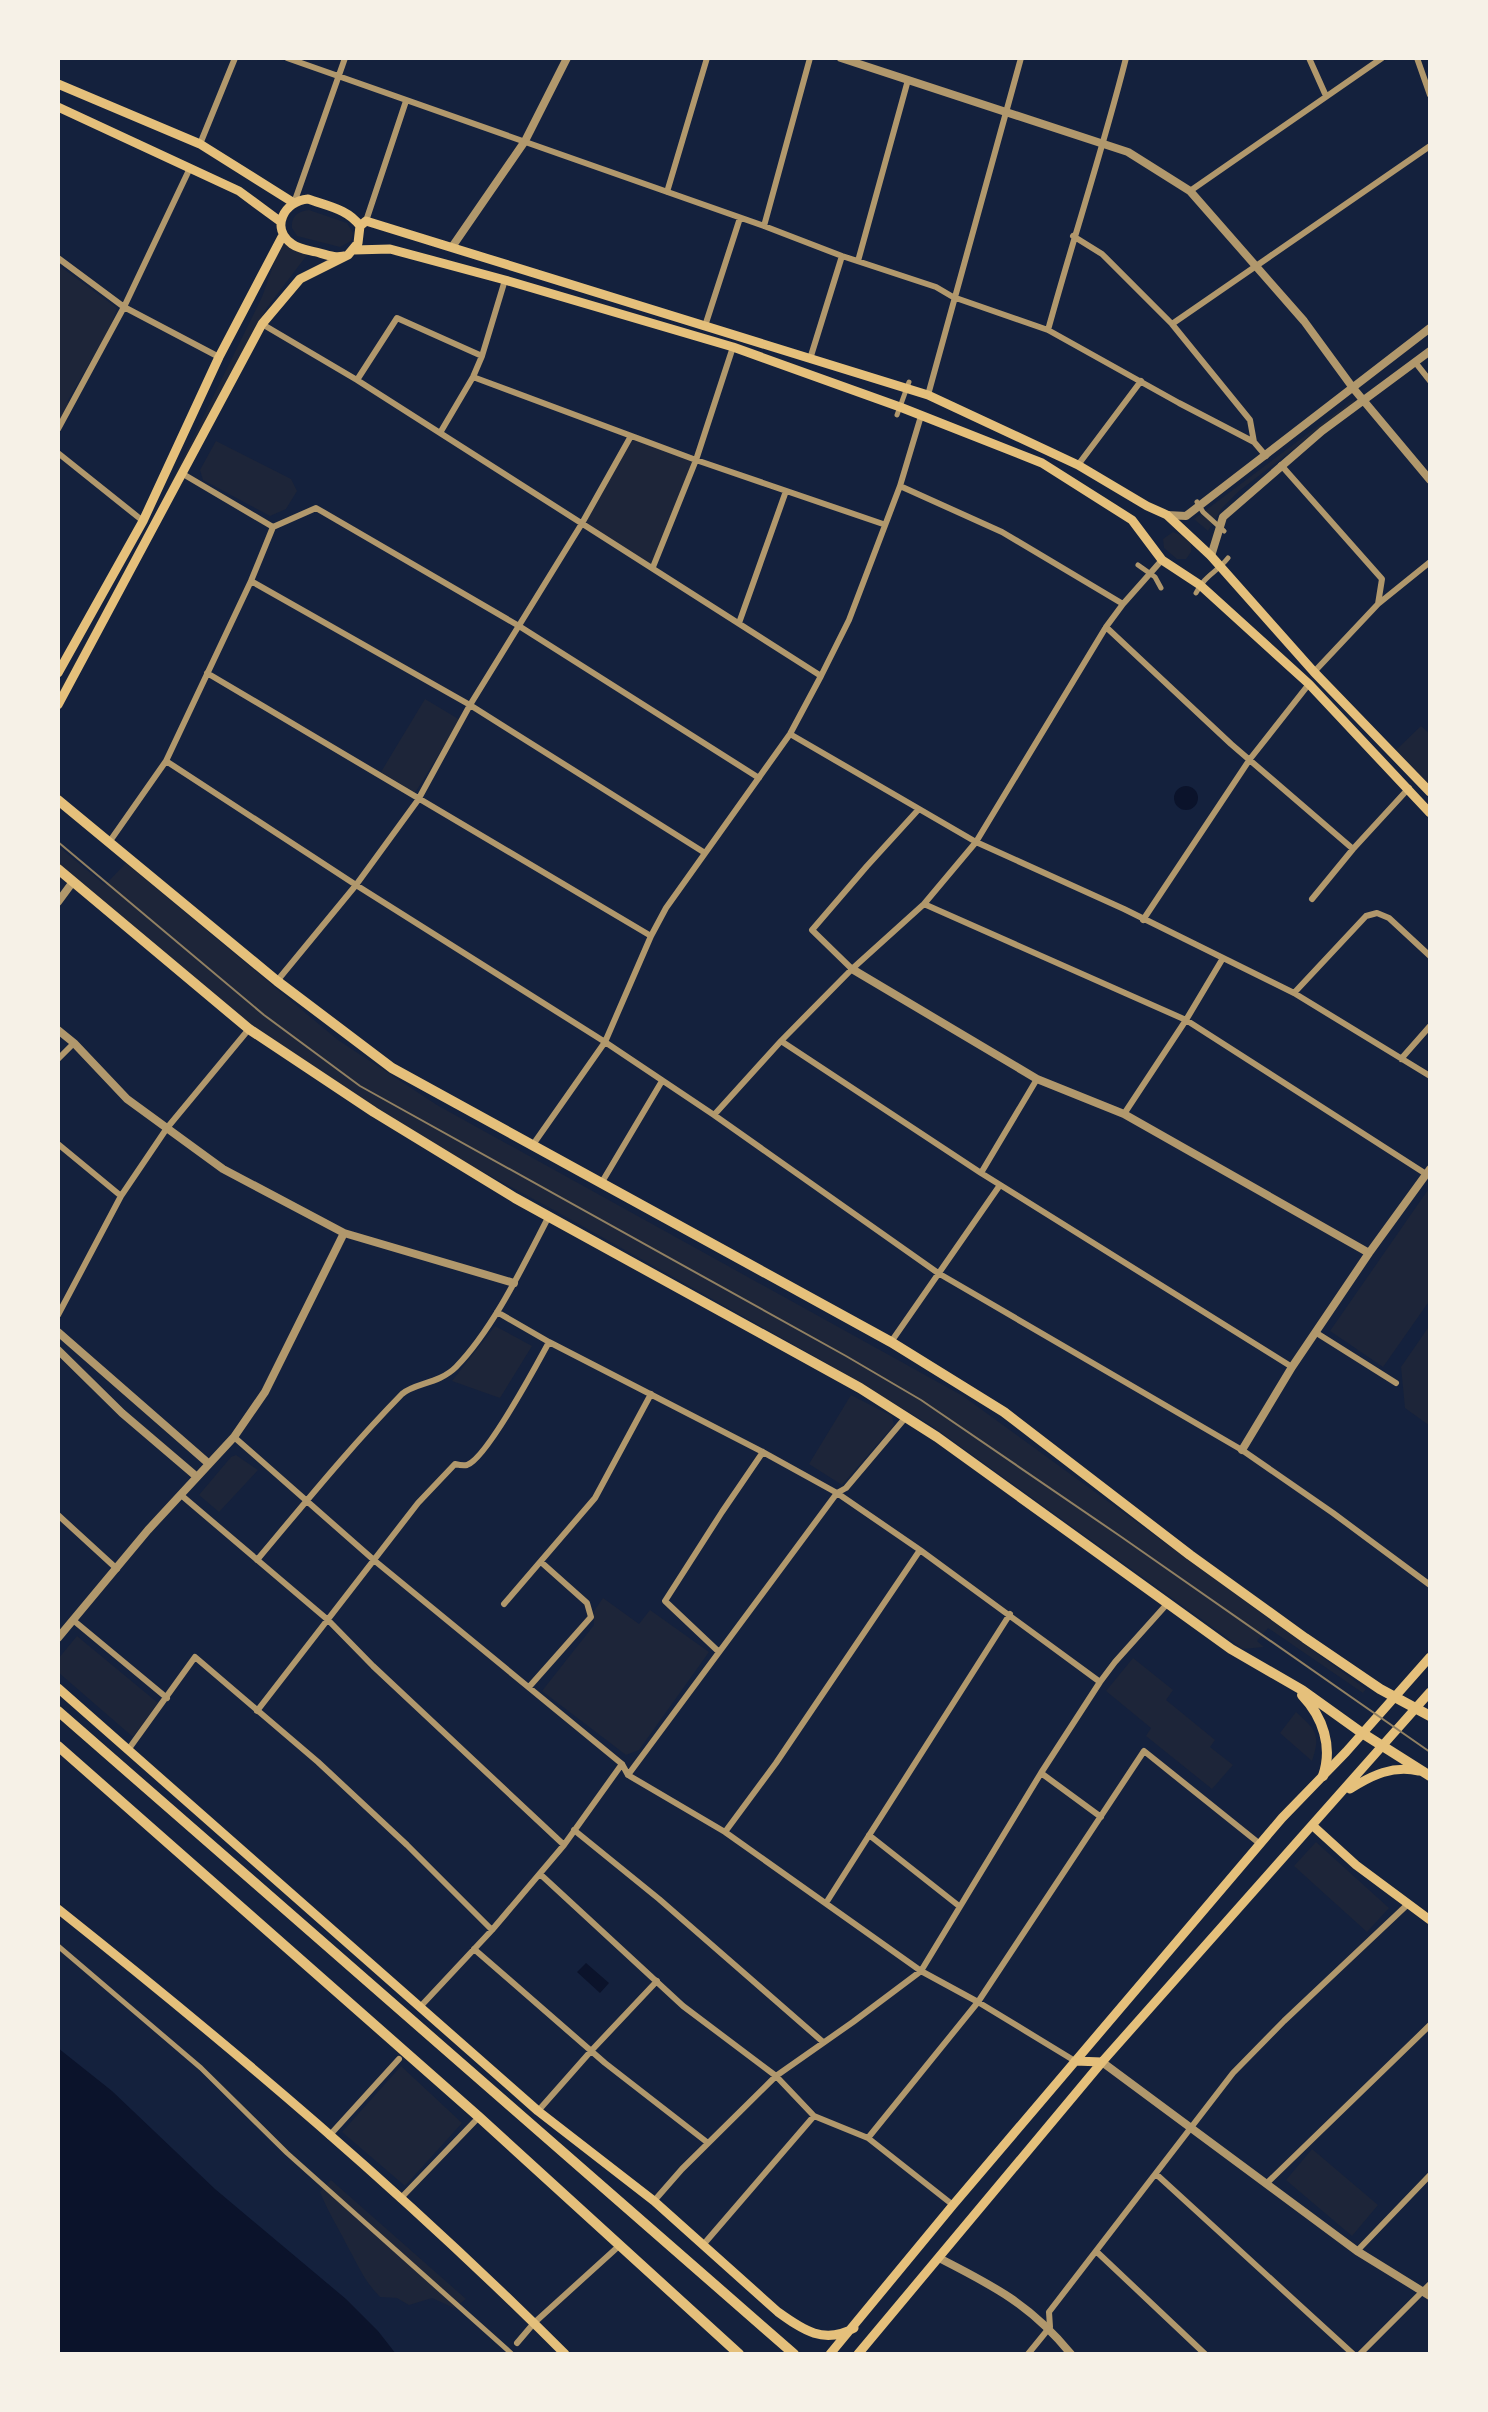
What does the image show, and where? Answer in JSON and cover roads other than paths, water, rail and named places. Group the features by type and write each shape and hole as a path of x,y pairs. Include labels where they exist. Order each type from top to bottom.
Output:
{"main road":[{"path":"58,84 200,144 294,203"},
{"path":"58,107 239,191 281,222"},
{"path":"58,673 143,521 219,357 283,235 281,222 284,212 294,203 308,199 344,211 363,224 452,247 810,359 908,386 1078,465 1167,515 1211,556 1224,562 1314,672 1430,792"},
{"path":"58,705 262,324 300,279 351,253 358,243 363,224"},
{"path":"283,235 297,247 334,257 390,249 733,347 1042,463 1132,520 1162,560 1309,684 1430,813"},
{"path":"58,800 277,981 392,1068 891,1342 1004,1412 1190,1555 1317,1647 1380,1689 1430,1716"},
{"path":"58,869 249,1029 374,1112 515,1198 860,1388 1032,1505 1231,1649 1293,1685 1426,1774"},
{"path":"830,2354 1260,1844 1430,1657"},
{"path":"1293,1685 1310,1704 1326,1737 1328,1753 1323,1776"},
{"path":"58,1688 538,2111 654,2201 739,2279 794,2324 824,2337 840,2336 854,2328"},
{"path":"862,2352 1102,2062 1430,1692"},
{"path":"58,1711 794,2354"},
{"path":"58,1746 479,2117 739,2354"},
{"path":"1337,1797 1374,1775 1399,1768 1426,1774"},
{"path":"1312,1825 1356,1865 1430,1920"},
{"path":"58,1909 219,2039 400,2199 565,2354"},
{"path":"1075,2061 1102,2062"}],"street":[{"path":"200,144 235,58"},
{"path":"287,58 936,287 953,297 1048,330 1254,442 1266,456"},
{"path":"294,203 345,58"},
{"path":"452,247 525,141 567,58"},
{"path":"667,192 707,58"},
{"path":"764,226 810,58"},
{"path":"841,58 1128,152 1190,191 1304,321 1353,388 1430,480"},
{"path":"928,395 1021,58"},
{"path":"1048,330 1126,58"},
{"path":"1309,58 1326,96"},
{"path":"1190,191 1382,58"},
{"path":"1417,58 1430,95"},
{"path":"858,261 908,80"},
{"path":"363,224 406,101"},
{"path":"1172,324 1430,146"},
{"path":"58,429 124,307 190,167"},
{"path":"705,326 740,218"},
{"path":"1073,236 1102,254 1172,324 1250,420 1254,442"},
{"path":"810,359 842,256"},
{"path":"58,258 124,307 219,357"},
{"path":"440,433 482,356 505,280"},
{"path":"357,380 397,318 482,356"},
{"path":"262,324 357,380 821,676"},
{"path":"1167,515 1186,516 1430,328"},
{"path":"653,567 696,460 733,347"},
{"path":"1211,556 1222,529 1223,517 1281,465 1430,351"},
{"path":"1415,362 1430,381"},
{"path":"473,377 696,460 883,524"},
{"path":"1078,465 1141,381"},
{"path":"898,411 908,386"},
{"path":"532,1146 605,1042 666,908 790,734 821,676 849,620 900,486 921,416"},
{"path":"277,981 356,885 418,800 470,705 581,525 631,436"},
{"path":"58,453 143,521"},
{"path":"1281,465 1382,579 1378,604"},
{"path":"183,474 273,527"},
{"path":"900,486 1002,532 1123,604"},
{"path":"739,623 786,491"},
{"path":"1198,504 1222,529"},
{"path":"110,841 166,761 251,581 273,527 316,508 519,626 759,778"},
{"path":"714,1115 852,969 924,904 976,842 1106,627 1162,560"},
{"path":"1198,589 1202,580 1224,562"},
{"path":"1314,672 1378,604 1430,562"},
{"path":"1138,565 1150,572 1161,588"},
{"path":"251,581 470,705 705,853"},
{"path":"1106,627 1353,849"},
{"path":"207,673 651,936"},
{"path":"1143,920 1250,759 1309,684"},
{"path":"790,734 976,842 1124,909 1294,993 1430,1076"},
{"path":"166,761 605,1042 938,1273 1242,1450 1430,1585"},
{"path":"1312,899 1409,788"},
{"path":"918,810 812,930 852,969 1037,1079 1124,1114 1369,1253"},
{"path":"58,902 72,883"},
{"path":"924,904 1186,1020 1428,1171 1315,1332 1242,1450"},
{"path":"1294,993 1366,916 1377,913 1389,918 1430,956"},
{"path":"1124,1114 1223,958"},
{"path":"1401,1059 1430,1026"},
{"path":"58,1315 121,1196 167,1128 249,1029"},
{"path":"58,1030 127,1099 223,1169 344,1233 514,1283"},
{"path":"781,1041 981,1173 1292,1367"},
{"path":"58,1059 74,1043"},
{"path":"981,1173 1037,1079"},
{"path":"602,1182 662,1081"},
{"path":"58,1144 121,1196"},
{"path":"891,1342 1000,1185"},
{"path":"257,1560 406,1390 433,1382 455,1368 497,1312 550,1215"},
{"path":"58,1638 208,1463 234,1437 265,1392 344,1233"},
{"path":"497,1312 837,1493 1010,1614 1100,1682"},
{"path":"58,1332 208,1463"},
{"path":"1315,1332 1396,1383"},
{"path":"257,1711 418,1503 455,1464 467,1465 477,1457 504,1421 549,1342"},
{"path":"58,1350 122,1413 197,1477"},
{"path":"504,1604 595,1498 651,1394"},
{"path":"628,1775 837,1493 846,1488 906,1417"},
{"path":"234,1437 375,1561 622,1764 628,1775 725,1832 921,1971 1075,2061"},
{"path":"719,1652 665,1601 763,1452"},
{"path":"181,1495 328,1620 564,1845"},
{"path":"58,1515 117,1569"},
{"path":"725,1832 776,1763 920,1550"},
{"path":"529,1687 591,1617 587,1603 541,1562"},
{"path":"654,2201 776,2076 921,1971 1100,1682 1167,1604"},
{"path":"826,1903 1010,1614"},
{"path":"73,1620 167,1698"},
{"path":"128,1750 195,1657 318,1762 492,1930"},
{"path":"868,2138 978,2002 1144,1751 1260,1844"},
{"path":"420,2007 540,1874 622,1764"},
{"path":"1041,1773 1101,1817"},
{"path":"574,1830 659,1899 823,2042"},
{"path":"869,1835 959,1906"},
{"path":"540,1874 683,2006 776,2076 814,2116 868,2138 953,2205"},
{"path":"1028,2354 1050,2327 1049,2312 1233,2073 1407,1905"},
{"path":"58,1946 201,2068 287,2153 510,2353 534,2323 620,2245"},
{"path":"474,1949 591,2051 708,2143"},
{"path":"538,2111 657,1981"},
{"path":"1266,2184 1430,2025"},
{"path":"329,2136 399,2059"},
{"path":"1102,2062 1357,2251 1428,2290 1360,2354"},
{"path":"703,2245 814,2116"},
{"path":"400,2199 479,2117"},
{"path":"1156,2174 1353,2354"},
{"path":"1357,2251 1430,2175"},
{"path":"1097,2252 1205,2354"},
{"path":"939,2258 996,2287 1050,2327 1071,2354"}],"tram line":[{"path":"58,842 264,1015 360,1086 921,1400 1430,1752"}]}
